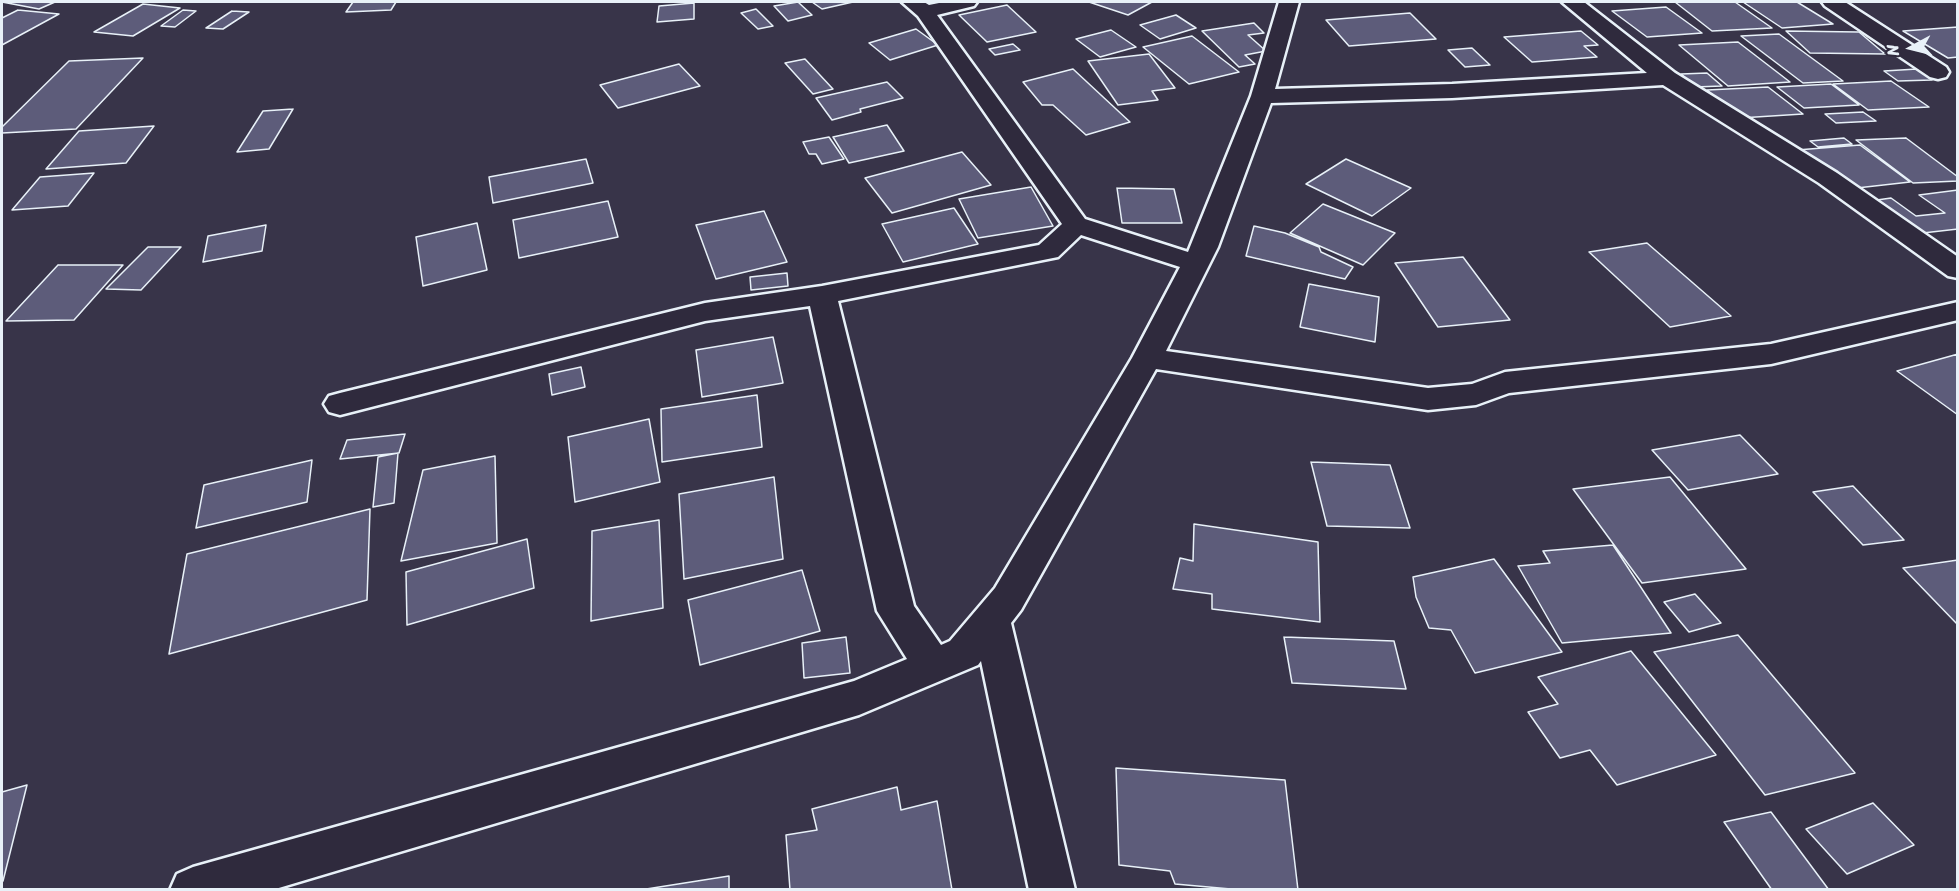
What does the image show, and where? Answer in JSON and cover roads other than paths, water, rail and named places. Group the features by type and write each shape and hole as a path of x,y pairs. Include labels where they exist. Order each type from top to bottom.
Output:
{"street":[{"path":"918,7 967,2"},
{"path":"193,890 859,697 964,653 1008,598 1147,358 1204,247 1262,96 1289,2"},
{"path":"1572,2 1667,78 1828,178 1958,270"},
{"path":"1832,2 1938,72"},
{"path":"918,7 1076,225 1195,263"},
{"path":"1262,96 1452,91 1667,78"},
{"path":"340,404 705,312 822,295 1048,251 1076,225"},
{"path":"822,295 896,611 933,666"},
{"path":"1147,358 1428,399 1476,394 1505,383 1772,354 1958,311"},
{"path":"990,619 1052,890"}]}
